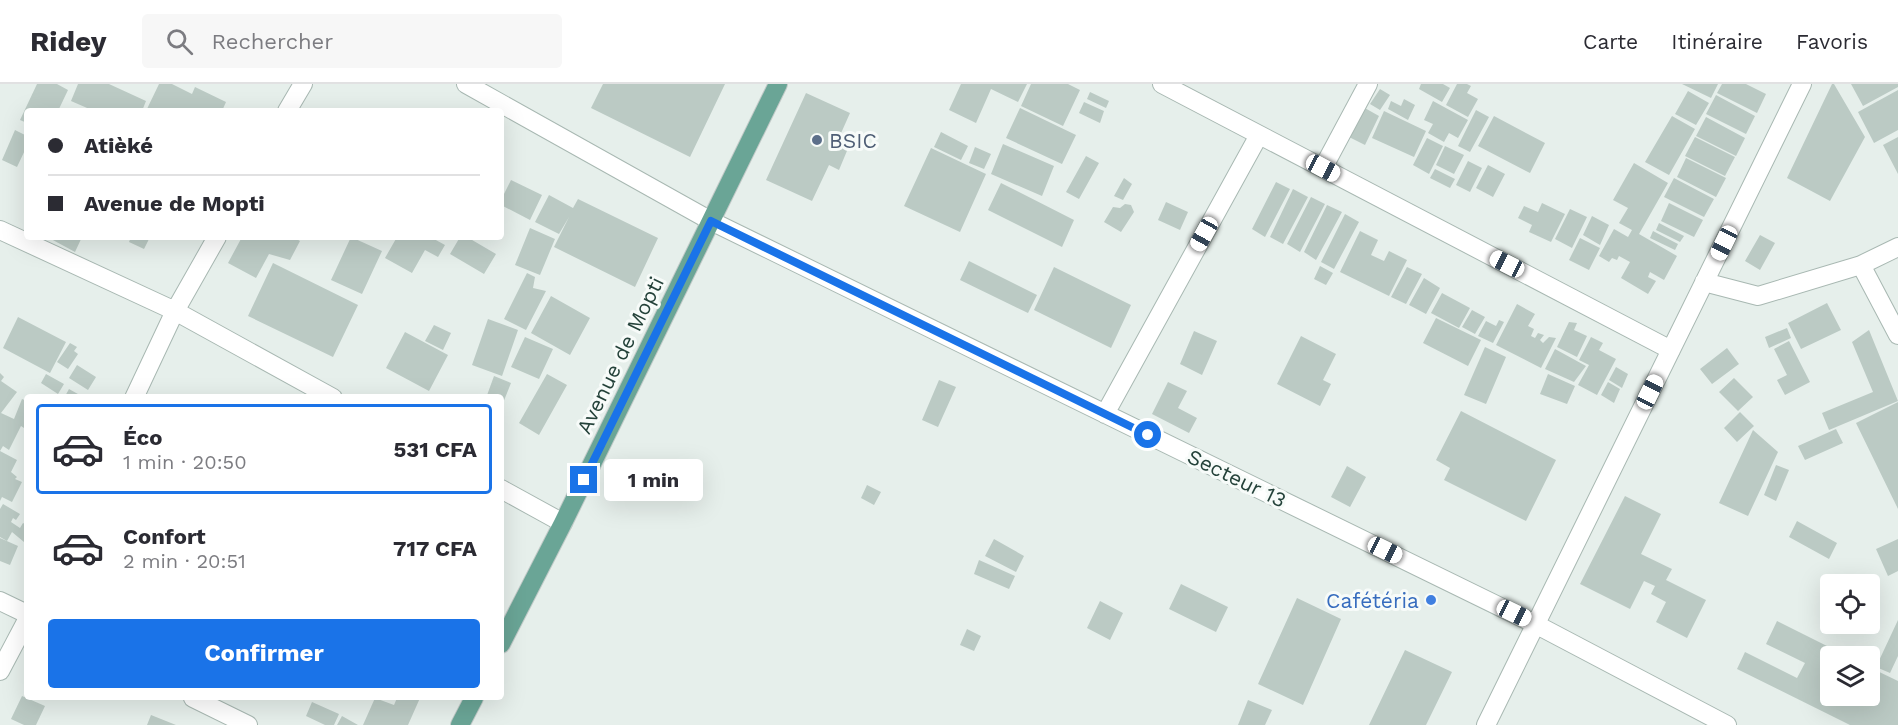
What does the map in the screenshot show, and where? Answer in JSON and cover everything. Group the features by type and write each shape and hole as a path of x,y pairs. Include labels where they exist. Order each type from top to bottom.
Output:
{"main road":[{"name":"Avenue de Mopti","path":"504,638 563,523 778,84"},
{"path":"460,725 473,700"}],"street":[{"path":"289,108 303,84"},
{"name":"Secteur 13","path":"466,84 711,221 1535,624 1726,725"},
{"path":"1162,84 1671,350"},
{"path":"1323,168 1368,84"},
{"path":"1486,725 1803,84"},
{"path":"1106,414 1259,135"},
{"path":"0,230 175,311 326,394"},
{"path":"136,394 175,311 215,240"},
{"path":"1704,282 1758,296 1861,265 1898,247"},
{"path":"1861,265 1898,334"},
{"path":"504,491 563,523"},
{"path":"0,601 24,613"},
{"path":"0,671 24,626"},
{"path":"197,700 248,725"}],"building":[{"path":"37,84 57,84 68,90 59,108 26,108"},
{"path":"78,84 109,84 146,101 143,108 87,108 71,101"},
{"path":"159,84 172,84 192,94 195,87 226,102 223,108 147,108"},
{"path":"603,84 725,84 690,157 591,108"},
{"path":"961,84 1027,84 1018,102 991,89 976,123 949,110"},
{"path":"1031,84 1068,84 1080,90 1063,126 1021,106"},
{"path":"1421,84 1443,84 1450,88 1442,102 1419,89"},
{"path":"1457,84 1471,86 1467,93 1478,99 1468,117 1446,105"},
{"path":"1682,84 1718,84 1711,98"},
{"path":"1722,84 1746,84 1766,94 1757,113 1717,93"},
{"path":"1832,84 1865,137 1830,201 1787,178"},
{"path":"1851,84 1898,84 1898,87 1863,106"},
{"path":"1380,89 1390,95 1380,110 1370,104"},
{"path":"1898,90 1898,130 1874,143 1858,112"},
{"path":"1688,91 1709,103 1696,125 1675,114"},
{"path":"1090,92 1109,101 1106,108 1087,99"},
{"path":"806,93 850,113 838,140 849,146 839,170 829,165 812,201 766,180"},
{"path":"1716,95 1755,116 1746,134 1706,114"},
{"path":"1404,99 1415,105 1408,120 1388,109 1391,101 1401,106"},
{"path":"1433,101 1468,120 1458,138 1449,133 1444,142 1428,133 1433,124 1424,120"},
{"path":"1084,102 1104,111 1100,123 1079,113"},
{"path":"1363,107 1379,116 1365,145 1349,137"},
{"path":"1020,108 1076,135 1062,164 1006,138"},
{"path":"1476,110 1489,117 1470,152 1458,146"},
{"path":"1384,111 1426,131 1414,157 1372,138"},
{"path":"1494,116 1545,143 1530,173 1478,146"},
{"path":"1672,116 1695,129 1669,175 1645,162"},
{"path":"1706,117 1745,138 1736,156 1696,136"},
{"path":"15,130 24,134 24,152 17,167 2,160"},
{"path":"941,132 968,146 961,160 934,147"},
{"path":"1695,137 1735,157 1725,176 1685,156"},
{"path":"1898,137 1898,174 1883,145"},
{"path":"1427,138 1443,146 1429,174 1413,165"},
{"path":"1003,144 1054,166 1042,196 991,174"},
{"path":"1445,146 1464,155 1454,174 1436,165"},
{"path":"975,147 991,154 984,169 969,163"},
{"path":"931,148 986,174 960,232 904,206"},
{"path":"1086,156 1099,163 1079,199 1066,192"},
{"path":"1686,158 1726,178 1716,197 1677,177"},
{"path":"1468,161 1482,168 1470,192 1456,185"},
{"path":"1634,163 1668,183 1639,234 1677,256 1664,280 1650,272 1648,277 1656,281 1648,294 1621,278 1630,262 1619,256 1617,260 1612,258 1609,262 1599,256 1614,229 1628,237 1632,230 1619,223 1628,208 1613,200"},
{"path":"1488,165 1505,174 1493,197 1476,188"},
{"path":"1435,169 1455,179 1450,188 1430,178"},
{"path":"1124,178 1132,184 1123,200 1114,196"},
{"path":"1674,178 1714,199 1704,217 1664,197"},
{"path":"511,180 542,195 530,220 504,207 504,194"},
{"path":"1276,182 1290,189 1265,237 1252,229"},
{"path":"1001,183 1074,220 1062,247 988,210"},
{"path":"1293,189 1308,197 1283,244 1270,237"},
{"path":"549,195 573,208 578,199 658,238 635,287 554,247 569,217 559,234 535,222"},
{"path":"1311,197 1325,204 1300,252 1287,244"},
{"path":"1166,202 1188,212 1180,230 1158,220"},
{"path":"1542,203 1565,214 1551,242 1529,232 1532,225 1518,218 1524,206 1538,212"},
{"path":"1669,203 1703,220 1694,237 1661,221"},
{"path":"1125,204 1131,205 1134,212 1121,232 1104,222 1113,207 1120,208"},
{"path":"1327,205 1342,212 1316,260 1304,252"},
{"path":"1570,209 1587,217 1572,248 1555,239"},
{"path":"1345,214 1359,222 1334,269 1321,262"},
{"path":"1592,216 1609,225 1600,245 1583,235"},
{"path":"1659,223 1684,236 1680,242 1656,230"},
{"path":"530,228 555,239 540,275 515,265"},
{"path":"1360,231 1378,240 1371,255 1384,261 1389,251 1407,260 1389,296 1340,272"},
{"path":"1653,231 1678,244 1675,250 1650,238"},
{"path":"1760,235 1775,243 1760,270 1745,261"},
{"path":"1580,238 1600,248 1589,270 1569,260"},
{"path":"53,240 81,240 75,252"},
{"path":"130,240 148,240 144,249 129,242"},
{"path":"240,240 300,241 290,260 269,254 256,278 228,263"},
{"path":"350,240 358,240 382,251 362,294 331,280"},
{"path":"395,240 436,240 445,245 438,257 425,250 412,273 385,258"},
{"path":"458,240 472,240 496,254 484,274 450,254"},
{"path":"969,261 1037,295 1028,313 960,280"},
{"path":"273,263 358,305 333,357 248,316"},
{"path":"1320,266 1333,273 1326,285 1314,279"},
{"path":"1054,267 1131,305 1111,348 1034,310"},
{"path":"1407,267 1422,274 1406,304 1391,297"},
{"path":"527,273 535,277 533,288 546,291 526,330 504,319"},
{"path":"1424,278 1440,288 1426,314 1409,305"},
{"path":"1442,293 1470,308 1459,328 1431,313"},
{"path":"551,296 590,318 570,355 531,333"},
{"path":"1827,303 1841,330 1801,349 1788,323"},
{"path":"1517,304 1535,314 1528,326 1534,329 1531,336 1535,338 1538,333 1544,335 1540,340 1543,343 1549,337 1556,338 1541,368 1496,345"},
{"path":"1472,310 1485,317 1475,334 1462,327"},
{"path":"18,317 66,342 50,373 3,348"},
{"path":"1436,318 1481,340 1468,366 1423,343"},
{"path":"488,319 518,330 502,376 472,365"},
{"path":"1499,320 1504,322 1493,343 1478,336 1486,321 1496,326"},
{"path":"1569,322 1577,323 1574,330 1587,336 1577,357 1557,347"},
{"path":"434,325 451,333 443,350 425,341"},
{"path":"1787,328 1791,338 1769,348 1765,337"},
{"path":"1869,330 1898,401 1829,430 1822,413 1873,392 1852,342"},
{"path":"1194,331 1217,341 1202,375 1180,364"},
{"path":"405,332 448,355 429,391 386,368"},
{"path":"1301,336 1336,354 1323,380 1331,384 1320,406 1277,384"},
{"path":"525,337 553,349 539,379 511,367"},
{"path":"1591,337 1603,343 1599,350 1616,359 1597,395 1578,385 1589,365 1579,360"},
{"path":"1789,341 1810,382 1785,395 1777,380 1787,375 1774,349"},
{"path":"70,343 77,347 74,351 78,354 68,369 57,362"},
{"path":"1485,347 1506,357 1486,404 1464,395"},
{"path":"1727,348 1739,364 1712,384 1700,369"},
{"path":"1555,349 1586,366 1574,382 1545,369"},
{"path":"77,365 96,377 88,390 69,378"},
{"path":"1616,367 1628,374 1622,388 1609,380"},
{"path":"0,373 4,377 1,381 17,392 1,413 14,419 22,399 24,400 24,428 21,426 9,450 3,446 0,451"},
{"path":"46,374 64,384 58,394 41,383"},
{"path":"547,374 567,385 539,435 519,423"},
{"path":"1548,374 1575,386 1567,404 1540,394"},
{"path":"494,376 511,383 504,400 504,394 487,394"},
{"path":"1734,378 1753,397 1738,411 1719,392"},
{"path":"939,380 956,387 938,427 922,420"},
{"path":"1168,382 1187,391 1178,408 1197,418 1189,433 1152,414"},
{"path":"1608,382 1620,389 1614,403 1601,395"},
{"path":"69,389 78,394 66,394"},
{"path":"1898,402 1898,509 1856,423"},
{"path":"1461,411 1556,460 1526,521 1444,480 1450,468 1436,460"},
{"path":"1740,412 1754,426 1737,442 1724,428"},
{"path":"1836,429 1843,443 1805,460 1798,446"},
{"path":"1753,430 1778,452 1748,516 1719,503"},
{"path":"0,451 17,460 11,472 17,477 15,479 22,482 12,502 2,497 0,501"},
{"path":"1776,465 1789,470 1776,501 1764,495"},
{"path":"1347,466 1366,477 1350,507 1331,497"},
{"path":"867,485 881,492 874,505 861,498"},
{"path":"1625,496 1661,514 1641,554 1672,569 1666,580 1706,600 1687,638 1656,622 1666,602 1651,594 1655,586 1644,581 1630,609 1580,584"},
{"path":"3,504 20,514 16,520 13,518 11,522 20,528 24,524 24,542 12,532 7,541 0,537 0,509"},
{"path":"1797,521 1837,543 1829,559 1789,537"},
{"path":"0,538 18,546 10,565 0,561"},
{"path":"994,539 1024,556 1016,572 985,556"},
{"path":"1898,539 1898,571 1888,576 1876,549"},
{"path":"979,560 1015,576 1009,589 974,574"},
{"path":"1181,584 1228,607 1216,632 1169,609"},
{"path":"1297,598 1341,619 1303,705 1258,684"},
{"path":"1100,601 1123,613 1110,640 1087,628"},
{"path":"1898,620 1898,656 1890,673 1880,669 1880,658"},
{"path":"1777,621 1827,646 1820,646 1820,706 1880,706 1880,672 1898,681 1898,725 1850,725 1737,669 1745,652 1797,678 1805,663 1766,644"},
{"path":"967,629 981,636 974,651 960,645"},
{"path":"1405,650 1452,672 1426,725 1369,725"},
{"path":"22,696 24,700 31,700 45,706 36,725 24,725 11,719"},
{"path":"374,700 394,705 396,700 419,700 408,725 363,725"},
{"path":"1248,700 1272,710 1265,725 1238,725"},
{"path":"312,702 339,714 334,725 325,725 306,716"},
{"path":"151,715 176,725 147,725"},
{"path":"342,716 358,725 337,725"}],"place":[{"name":"BSIC","path":"817,140"},
{"name":"Cafétéria","path":"1431,600"}],"route":[{"path":"584,480 711,221 1148,435"}]}
